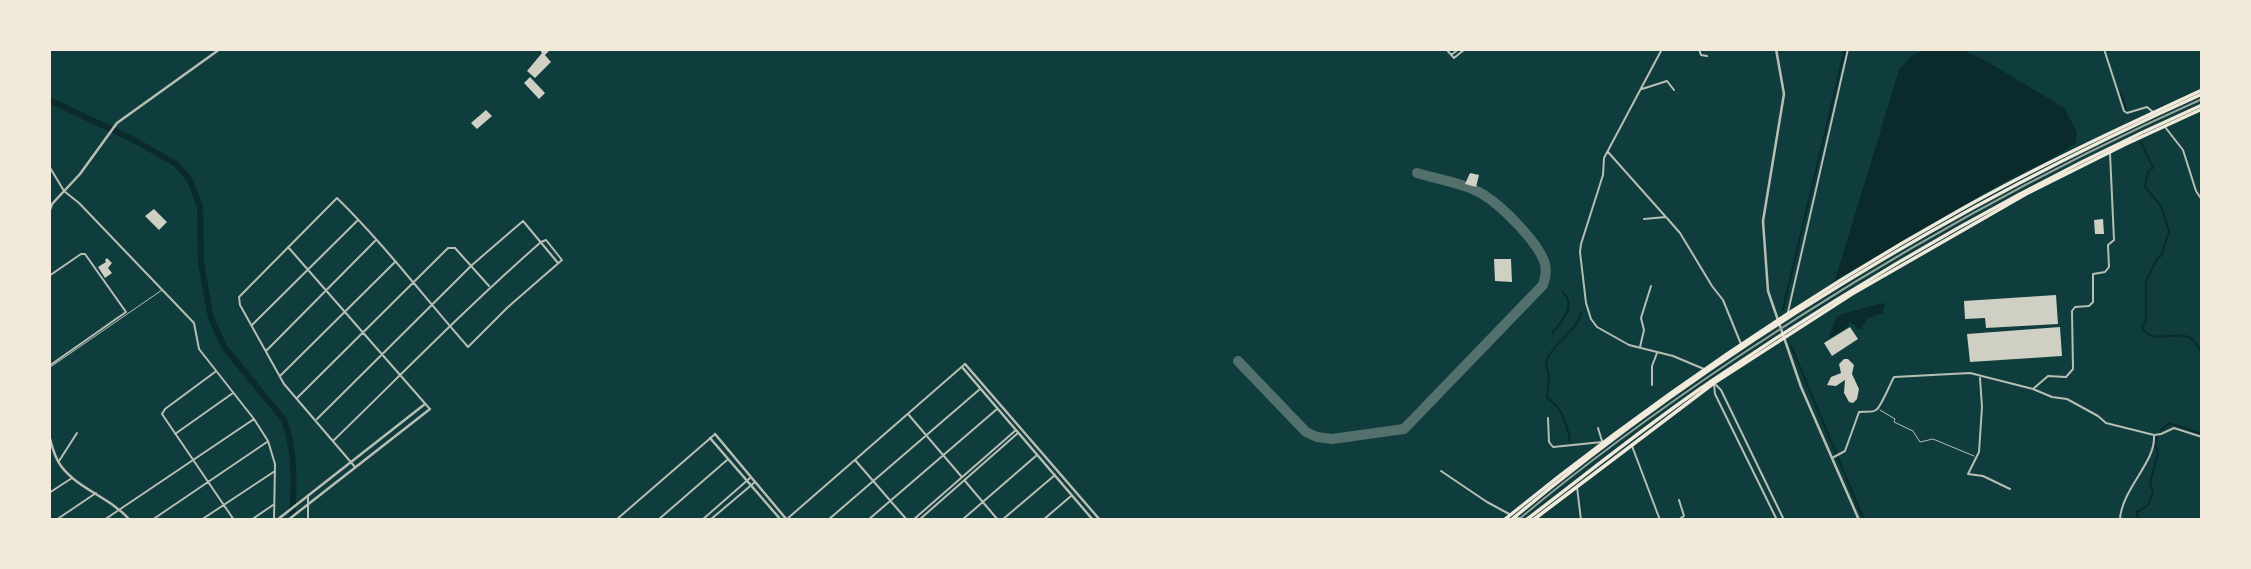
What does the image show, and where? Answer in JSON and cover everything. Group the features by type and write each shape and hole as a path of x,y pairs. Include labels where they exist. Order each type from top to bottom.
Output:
{"main road":[{"path":"1620,432 1657,402 1778,322 1787,313 1957,211 2026,175 2202,92"},
{"path":"1525,520 1713,382 1874,276 2001,203 2202,107"},
{"path":"1504,520 1512,517 1741,345 1945,223 2155,114"},
{"path":"1783,336 1953,234 2163,125"},
{"path":"2026,175 2059,164"},
{"path":"1945,223 1957,211"},
{"path":"1953,234 1965,223"},
{"path":"1874,276 1892,271"},
{"path":"49,312 49,349"},
{"path":"1533,520 1713,382"},
{"path":"1512,517 1604,442 1636,423"},
{"path":"1622,453 1635,437"}],"street":[{"path":"49,212 52,204 91,160 116,125 220,49"},
{"path":"1446,49 1454,58 1457,51"},
{"path":"1451,55 1465,49"},
{"path":"1662,49 1604,158 1603,176 1581,244 1586,303 1591,319 1597,327 1618,340 1687,361 1706,371 1721,390 1784,520"},
{"path":"1699,49 1701,55 1707,57"},
{"path":"1776,49 1784,94 1763,221 1769,291 1801,387 1834,457 1859,520"},
{"path":"1787,313 1848,49"},
{"path":"2104,49 2124,111 2127,113 2147,107 2155,114 2183,150 2196,191 2202,200"},
{"path":"1641,89 1667,81 1674,90"},
{"path":"1608,151 1680,233 1723,300 1741,345"},
{"path":"2034,389 2048,376 2066,377 2071,374 2072,311 2075,307 2089,306 2093,302 2093,274 2105,272 2109,267 2108,246 2114,240 2110,152"},
{"path":"49,166 64,191 79,203 191,318 195,325 199,349 268,441 275,470 276,520"},
{"path":"333,441 450,326 490,286 546,240 562,260 508,307 468,347 450,326 431,305 358,219 337,198 239,298 251,326 280,376 296,399 355,467"},
{"path":"1644,219 1666,217"},
{"path":"251,326 358,219"},
{"path":"315,421 471,265 523,221 559,264"},
{"path":"265,352 376,240"},
{"path":"288,247 430,409 288,520"},
{"path":"296,399 451,247 455,248 490,286"},
{"path":"49,276 85,254 126,312 49,367"},
{"path":"280,376 395,262"},
{"path":"1640,348 1644,330 1641,318 1651,286"},
{"path":"1652,385 1652,366 1658,352"},
{"path":"963,366 1093,520"},
{"path":"785,520 963,366"},
{"path":"963,366 1100,520"},
{"path":"216,372 163,410 162,416 233,520"},
{"path":"1834,457 1845,451 1859,412 1878,409 1894,377 1970,373 2067,399 2106,423 2154,435 2174,428 2202,437"},
{"path":"1980,377 1982,407 1979,452 1968,474 1983,476 2010,489"},
{"path":"1713,382 1715,394 1777,520"},
{"path":"828,520 980,388"},
{"path":"174,434 233,393"},
{"path":"276,520 425,404"},
{"path":"868,520 997,408"},
{"path":"908,414 1000,520 1055,475"},
{"path":"1548,418 1549,442 1553,447 1604,442 1598,428"},
{"path":"104,520 254,419"},
{"path":"913,520 1019,430"},
{"path":"58,462 77,433"},
{"path":"615,520 715,434 785,520"},
{"path":"49,435 58,462 73,477 121,509 130,520"},
{"path":"2120,520 2123,505 2155,441 2154,435"},
{"path":"710,438 785,520"},
{"path":"152,520 268,441"},
{"path":"1632,446 1660,520"},
{"path":"962,520 1037,454"},
{"path":"1747,459 1753,456"},
{"path":"658,520 728,459"},
{"path":"855,460 907,520"},
{"path":"201,520 275,470"},
{"path":"1441,471 1512,517 1525,520"},
{"path":"49,493 73,477"},
{"path":"702,520 751,478"},
{"path":"919,520 963,478"},
{"path":"710,520 755,482"},
{"path":"1577,486 1581,520"},
{"path":"56,520 96,493"},
{"path":"1043,520 1072,495"},
{"path":"308,496 308,520"},
{"path":"1678,520 1685,516 1679,500"},
{"path":"251,520 275,503"},
{"path":"1772,511 1778,508"}],"lane":[{"path":"49,367 162,290"},
{"path":"1878,409 1895,419 1894,422 1913,431 1920,442 1933,439 1976,457"}],"water":[{"path":"1925,49 1961,49 1988,62 2064,108 2077,132 2075,144 1835,280 1899,70 1910,57"},
{"path":"1885,304 1883,313 1868,318 1861,329 1849,322 1848,326 1831,338 1829,336 1836,318"}],"building":[{"path":"539,49 551,49 545,55 551,62 535,78 527,71 542,53"},
{"path":"530,77 545,93 539,99 524,83"},
{"path":"486,110 492,116 477,129 471,123"},
{"path":"1470,173 1479,175 1476,187 1465,184"},
{"path":"154,209 167,222 159,230 145,216"},
{"path":"2103,219 2104,234 2095,234 2094,220"},
{"path":"107,258 112,263 108,268 112,273 105,278 98,267 106,262"},
{"path":"1494,259 1511,259 1512,282 1495,281"},
{"path":"2056,295 2058,324 1986,328 1985,318 1965,319 1964,301"},
{"path":"1850,327 1858,339 1832,356 1824,343"},
{"path":"2060,327 2062,356 1970,362 1967,334"},
{"path":"1844,359 1854,365 1852,374 1859,389 1857,399 1853,403 1849,402 1844,393 1845,380 1836,386 1827,385 1831,377 1841,373 1839,364"}],"waterway":[{"path":"1783,309 1845,49"},
{"path":"2121,93 2126,110"},
{"path":"49,100 134,140 176,164 190,180 200,207 201,263 211,318 225,348 284,420 288,432 293,469 292,520"},
{"path":"2141,142 2153,168 2148,172 2145,187 2161,206 2169,231 2161,256 2146,281 2146,320 2142,328 2156,337 2182,335 2190,338 2197,344 2202,356"},
{"path":"1552,334 1564,319 1568,308 1569,303 1563,292"},
{"path":"1570,441 1560,411 1547,398 1549,377 1546,362 1575,326 1582,312"},
{"path":"1791,346 1864,520"},
{"path":"2160,431 2169,423 2202,434"},
{"path":"2142,520 2137,516 2137,512 2148,505 2153,492 2150,483 2158,453 2155,444 2157,437"}],"taxiway":[{"path":"1238,361 1306,432 1317,437 1332,439 1404,429 1543,285 1546,270 1541,255 1528,236 1501,208 1469,188 1417,173"}],"railway":[{"path":"1518,520 1682,395 1794,320 1907,251 2023,186 2202,99"}]}
